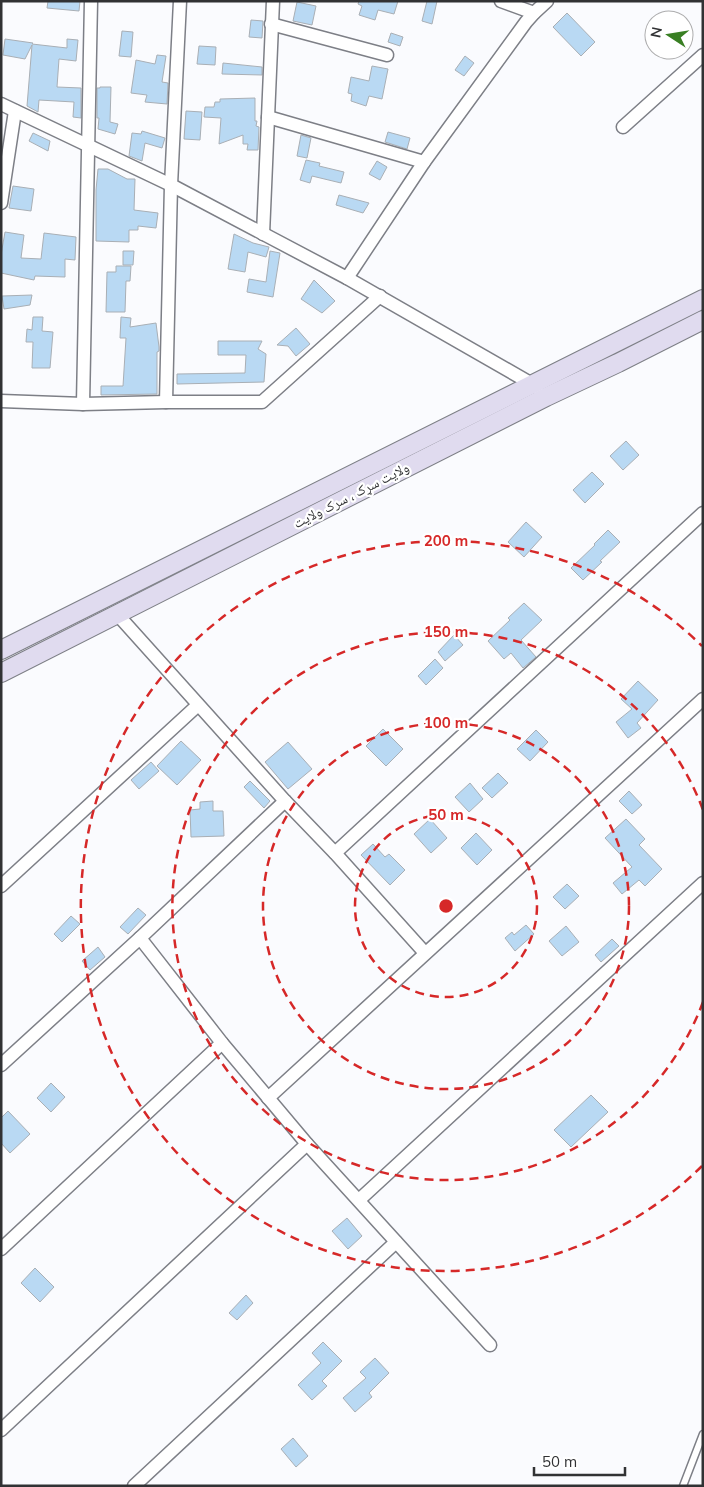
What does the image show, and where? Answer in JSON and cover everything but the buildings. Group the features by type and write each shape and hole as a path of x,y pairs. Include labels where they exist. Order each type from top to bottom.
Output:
{"main road":[{"name":"ولایت سړک ، سرک ولایت","path":"1,650 703,299"},
{"name":"ولایت سړک ، سرک ولایت","path":"1,673 546,397 703,320"}],"street":[{"path":"83,404 91,1"},
{"path":"166,402 171,186 180,1"},
{"path":"263,234 273,1"},
{"path":"501,1 534,13"},
{"path":"347,278 424,162 534,13 547,1"},
{"path":"271,24 387,56"},
{"path":"623,128 703,55"},
{"path":"1,104 171,186 347,278 532,384 546,397"},
{"path":"1,203 16,111"},
{"path":"268,117 424,162"},
{"path":"1,401 83,404 262,402 380,296"},
{"path":"335,853 703,513"},
{"path":"117,614 425,953"},
{"path":"268,1098 703,699"},
{"path":"1,886 198,705"},
{"path":"1,1065 140,938 285,801"},
{"path":"359,1200 703,883"},
{"path":"140,938 306,1144 490,1345"},
{"path":"1,1249 222,1042"},
{"path":"1,1430 306,1144"},
{"path":"134,1486 396,1242"}],"lane":[{"path":"683,1486 703,1434"}]}
